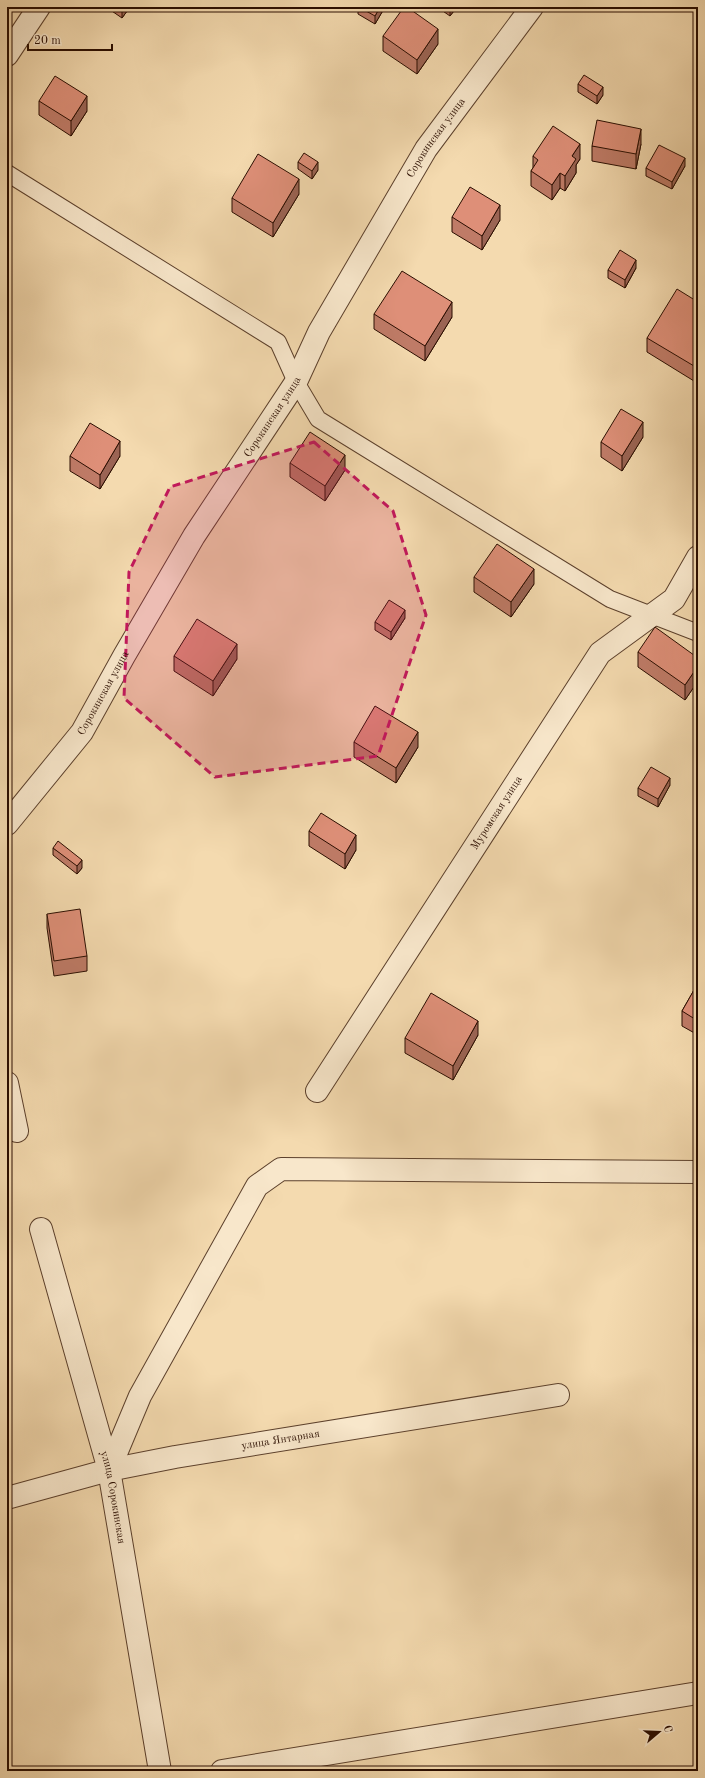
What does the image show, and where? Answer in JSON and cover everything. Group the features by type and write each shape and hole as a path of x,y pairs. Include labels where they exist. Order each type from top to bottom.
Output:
{"street":[{"path":"7,55 39,7"},
{"name":"Сорокинская улица","path":"7,824 82,732 124,656 194,536 296,382 319,332 426,149 532,7"},
{"name":"Муромская улица","path":"317,1091 600,653 674,599 698,557"},
{"path":"7,1083 17,1131"},
{"path":"109,1470 140,1396 257,1186 281,1169 698,1172"},
{"name":"улица Сорокинская","path":"41,1229 109,1470 160,1771"},
{"name":"улица Янтарная","path":"7,1498 109,1470 175,1457 558,1395"},
{"path":"222,1771 698,1693"}],"lane":[{"path":"7,173 278,342 296,382 318,419 610,598 698,633"}],"highlighted area":[{"path":"314,442 393,511 426,615 378,756 215,777 124,698 129,572 170,487"}],"building":[{"path":"359,7 380,7 375,16"},
{"path":"404,7 407,7 438,29 417,60 383,36"},
{"path":"584,75 603,87 597,96 578,84"},
{"path":"55,76 87,96 71,121 39,101"},
{"path":"597,120 641,129 636,154 592,146"},
{"path":"553,126 580,144 572,156 576,159 565,176 560,173 552,185 531,171 538,160 533,156"},
{"path":"659,145 685,158 672,182 646,168"},
{"path":"304,153 318,162 312,171 298,162"},
{"path":"258,154 299,179 273,223 232,198"},
{"path":"470,187 500,205 482,236 452,217"},
{"path":"620,250 636,260 625,280 608,270"},
{"path":"402,271 452,302 425,346 374,314"},
{"path":"677,289 698,302 698,359 694,366 647,338"},
{"path":"621,409 643,422 622,456 601,442"},
{"path":"90,423 120,441 100,475 70,456"},
{"path":"310,432 345,455 325,486 290,463"},
{"path":"497,544 534,569 511,602 474,577"},
{"path":"389,600 405,610 391,632 375,622"},
{"path":"197,619 237,644 213,681 174,656"},
{"path":"655,627 698,658 698,666 685,685 638,652"},
{"path":"375,706 418,732 396,768 354,742"},
{"path":"651,767 670,778 658,799 638,788"},
{"path":"321,813 356,835 345,854 309,831"},
{"path":"58,841 82,860 77,866 53,848"},
{"path":"80,909 87,956 54,961 47,914"},
{"path":"698,983 698,1021 682,1011"},
{"path":"431,993 478,1021 453,1066 405,1038"}]}
